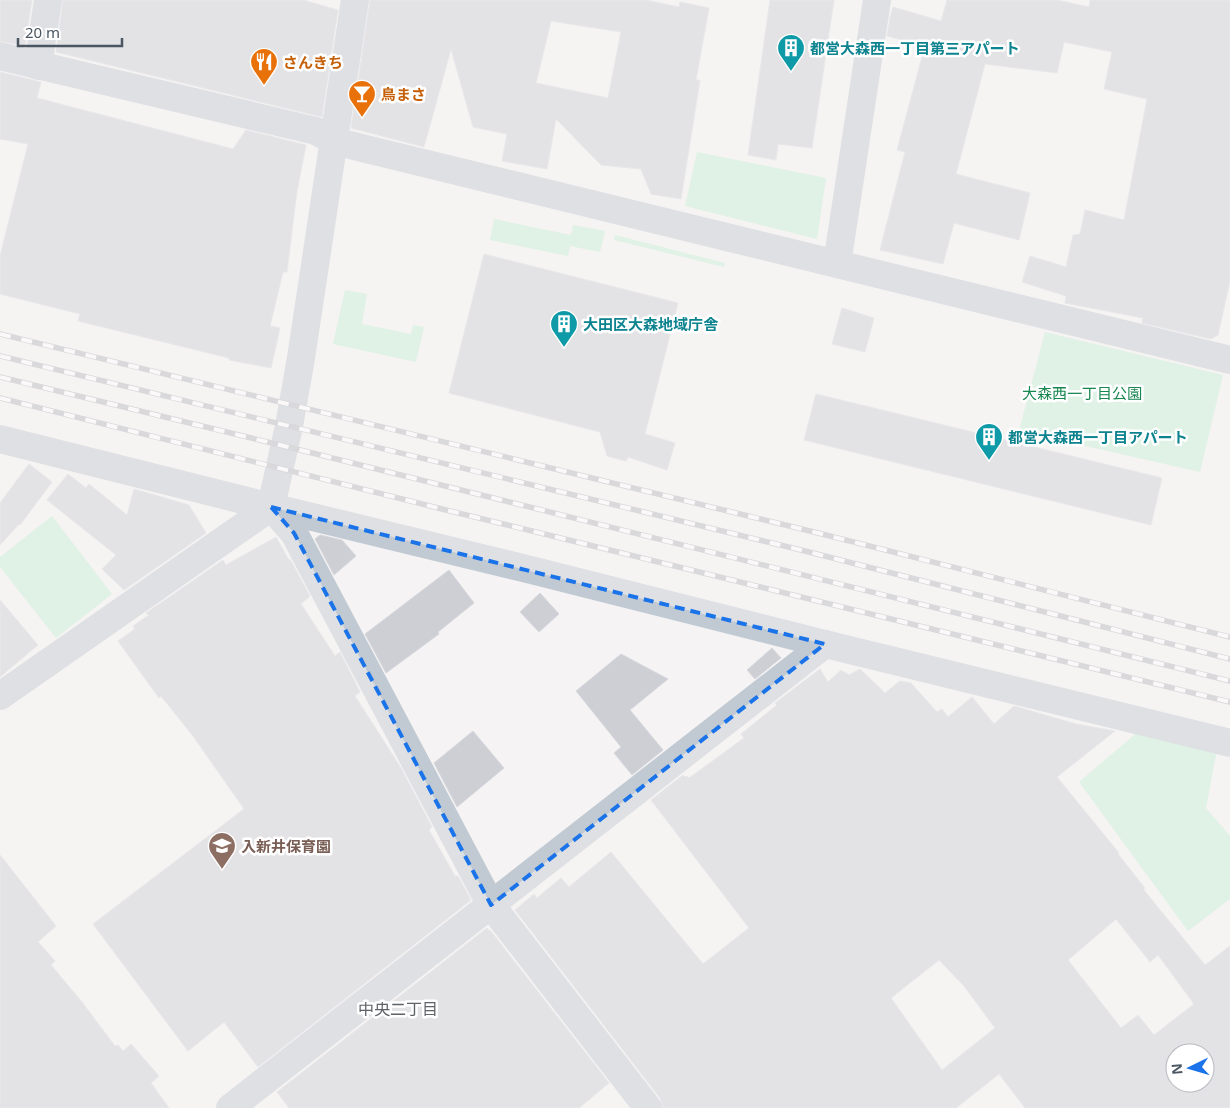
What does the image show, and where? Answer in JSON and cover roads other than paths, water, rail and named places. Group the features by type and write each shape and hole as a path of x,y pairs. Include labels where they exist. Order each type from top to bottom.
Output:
{"street":[{"path":"38,66 48,0"},
{"path":"0,696 271,507 295,388 355,0"},
{"path":"837,264 877,0"},
{"path":"0,56 316,131 334,141 1230,360"},
{"path":"0,439 1230,743"},
{"path":"271,507 294,533 491,905 648,1108"},
{"path":"230,1108 825,644"}],"railway":[{"path":"0,334 810,531 1230,637"},
{"path":"0,356 805,551 1230,659"},
{"path":"0,377 1230,681"},
{"path":"0,398 442,509 1230,702"}],"place":[{"name":"都営大森西一丁目第三アパート","path":"791,72"},
{"name":"さんきち","path":"264,86"},
{"name":"鳥まさ","path":"362,118"},
{"name":"大田区大森地域庁舎","path":"564,348"},
{"name":"都営大森西一丁目アパート","path":"989,461"},
{"name":"入新井保育園","path":"222,870"}],"district":[{"name":"中央二丁目","path":"398,1009"}],"park label":[{"name":"大森西一丁目公園","path":"1082,393"}]}
